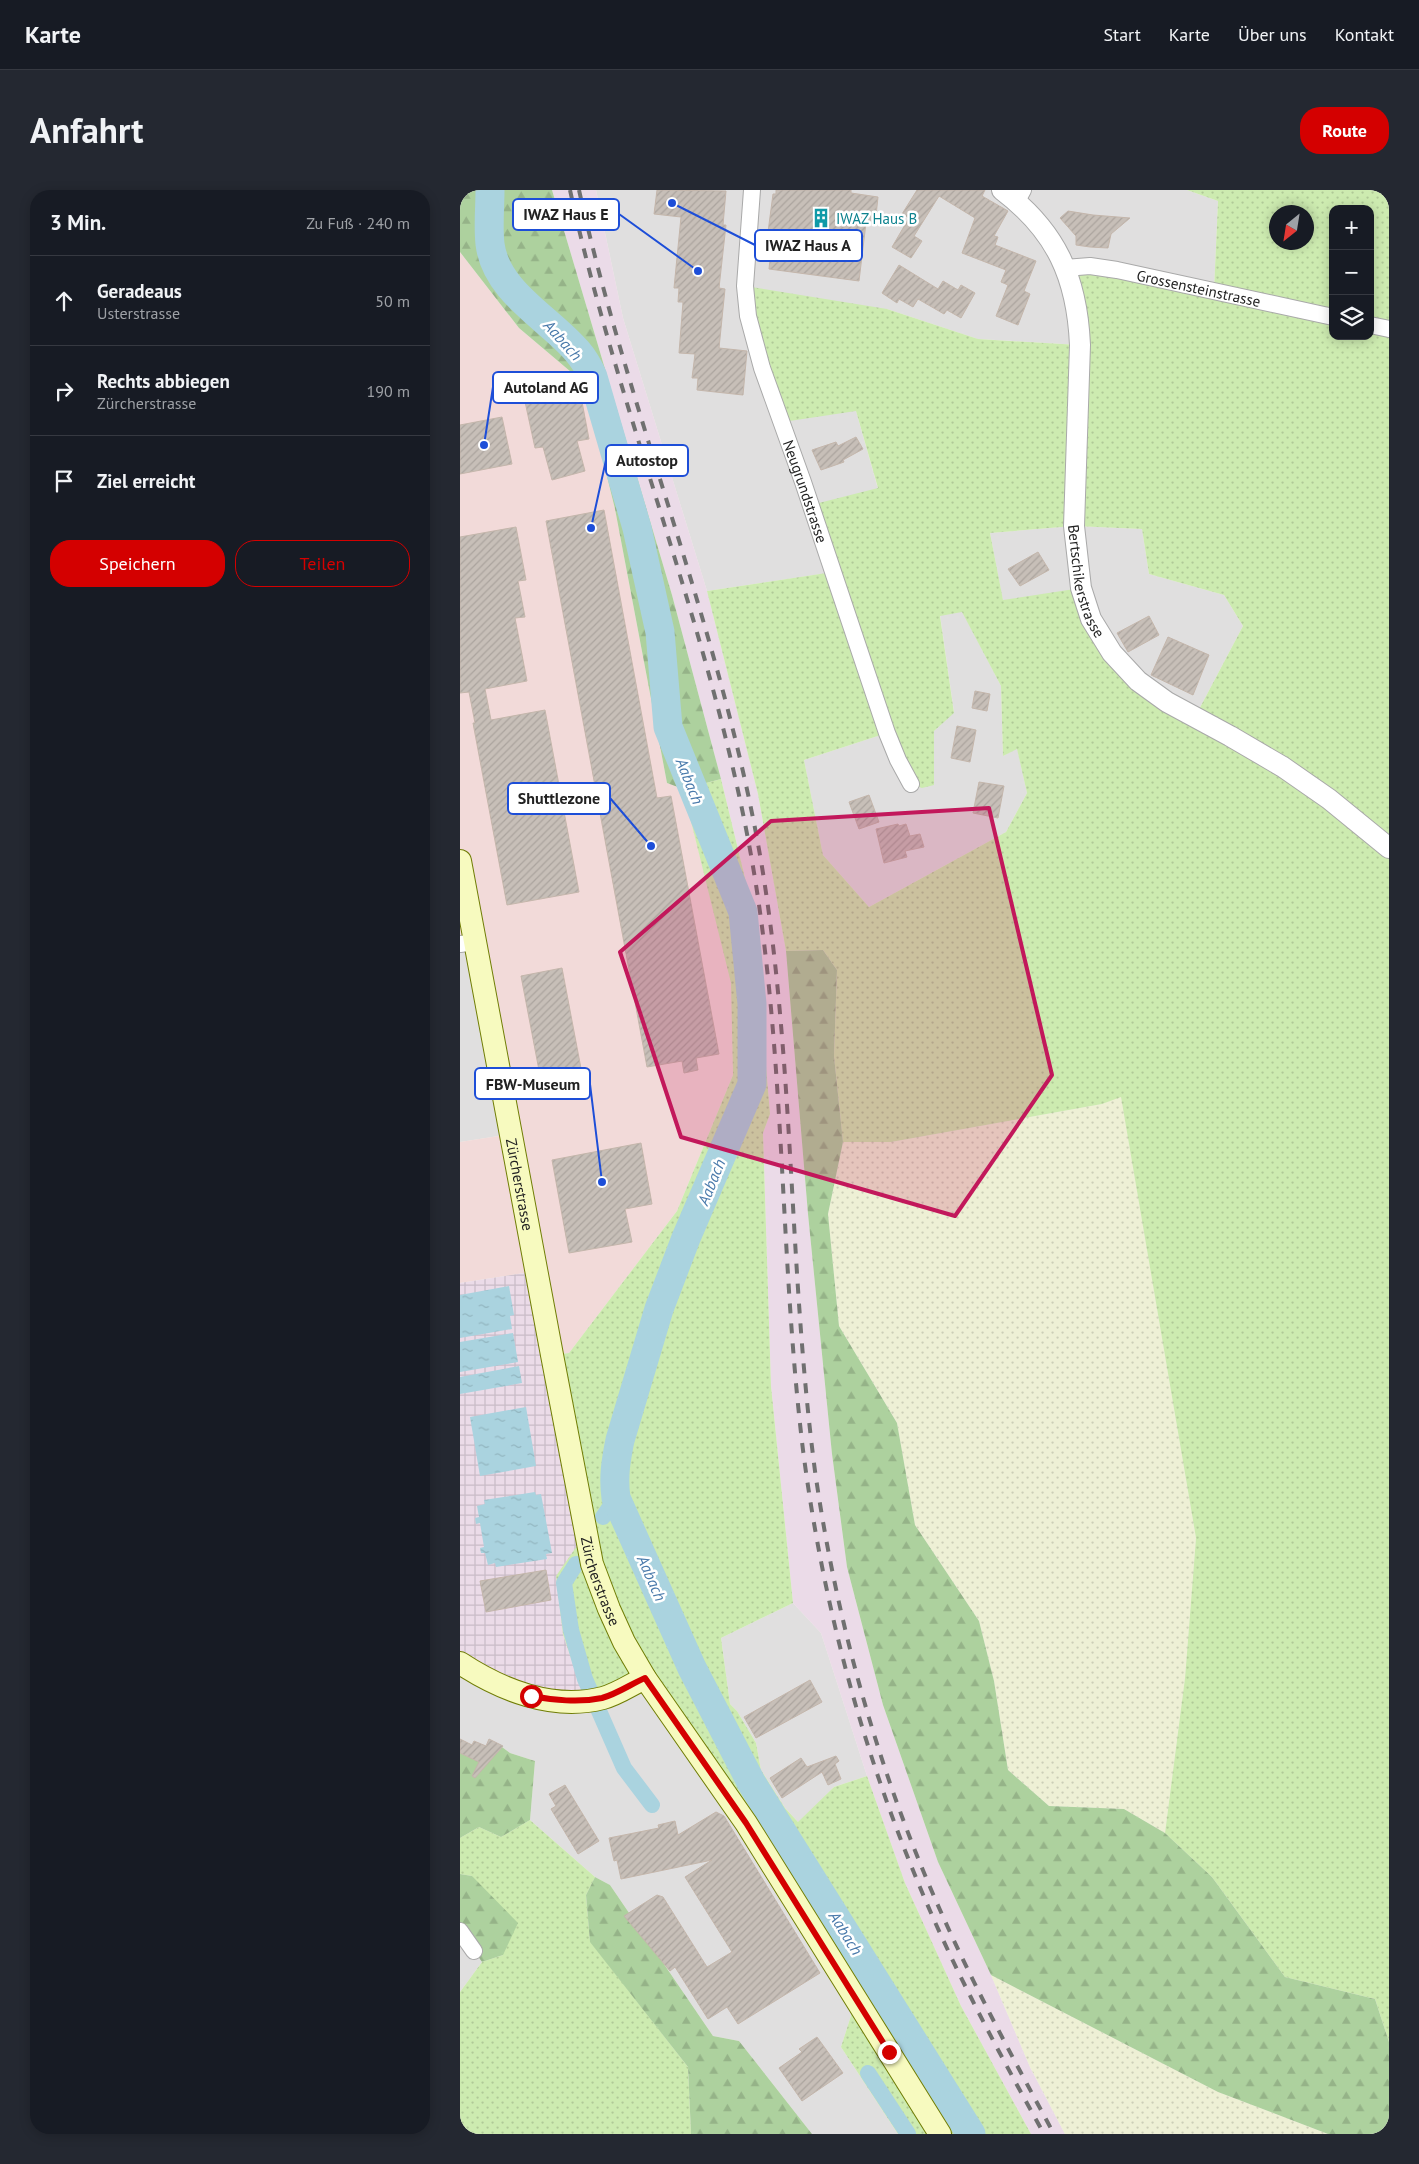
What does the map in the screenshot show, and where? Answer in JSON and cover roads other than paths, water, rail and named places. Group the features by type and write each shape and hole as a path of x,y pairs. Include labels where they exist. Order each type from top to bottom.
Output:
{"main road":[{"name":"Zürcherstrasse","path":"460,861 467,943 592,1564 624,1642 645,1678 746,1823 940,2134"},
{"path":"460,1663 480,1676 521,1694 558,1700 594,1699 645,1678"}],"street":[{"name":"Neugrundstrasse","path":"752,190 745,286 748,316 762,368 794,456 887,733 911,784"},
{"name":"Bertschikerstrasse","path":"1014,194 1045,231 1058,252 1066,268 1077,308 1080,345 1074,526 1081,588 1091,619 1112,653 1138,681 1168,702 1283,767 1329,799 1389,848"},
{"name":"Grossensteinstrasse","path":"1066,268 1090,266 1117,270 1329,316"},
{"path":"1374,326 1389,328"},
{"path":"460,1931 474,1951"}],"water":[{"path":"509,1286 514,1315 510,1316 512,1329 460,1338 460,1295"},
{"path":"513,1333 518,1362 460,1372 460,1342"},
{"path":"519,1366 522,1383 460,1394 460,1377"},
{"path":"526,1407 536,1466 480,1476 470,1417"},
{"path":"535,1492 536,1495 541,1494 552,1553 546,1554 547,1559 496,1567 495,1563 488,1565 485,1553 481,1553 480,1548 484,1547 480,1523 476,1524 475,1518 479,1517 477,1506 485,1504 484,1500"}],"waterway":[{"name":"Aabach","path":"490,190 490,244 494,261 502,276 525,303 577,351 593,377 637,528 660,632 668,727 743,912 752,1004 752,1084 686,1238 659,1309 620,1440 615,1469 616,1498 692,1668 751,1782 971,2134"},
{"path":"603,1517 616,1498"},
{"path":"576,1564 564,1583 571,1630 585,1679 624,1768 652,1805"},
{"path":"868,2073 908,2134"}],"railway":[{"path":"570,190 590,274 613,357 689,604 712,687 733,770 751,855 771,1003 795,1376 811,1505 832,1615 861,1723 878,1776 917,1880 961,1977 1044,2134"},
{"path":"579,190 599,274 722,687 743,771 760,855 780,1008 806,1394 823,1523 845,1627 858,1679 889,1781 927,1880 972,1977 1054,2134"}],"place":[{"name":"IWAZ Haus A","path":"672,203"},
{"name":"IWAZ Haus B","path":"821,218"},
{"name":"IWAZ Haus E","path":"698,271"},
{"name":"Autoland AG","path":"484,445"},
{"name":"Autostop","path":"591,528"},
{"name":"Shuttlezone","path":"651,846"},
{"name":"FBW-Museum","path":"602,1182"}]}
